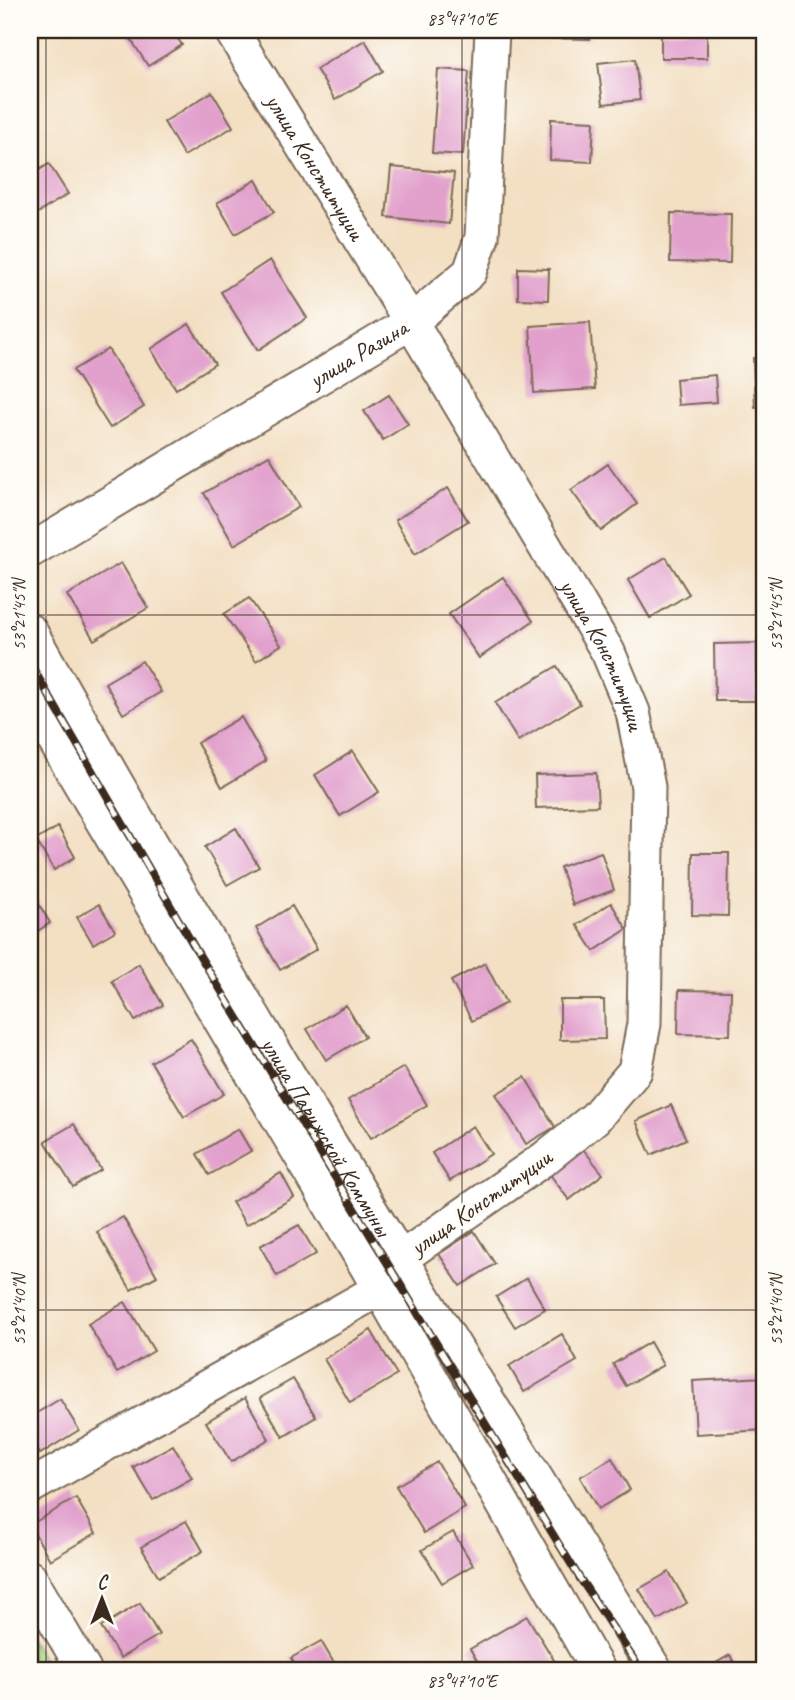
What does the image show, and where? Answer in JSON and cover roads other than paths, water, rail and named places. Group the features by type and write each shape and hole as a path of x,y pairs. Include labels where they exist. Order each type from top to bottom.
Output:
{"street":[{"name":"улица Конституции","path":"231,30 411,322 608,652 633,712 648,787 644,1024 635,1071 595,1118 545,1158 400,1259"},
{"name":"улица Разина","path":"30,551 411,322 470,272 482,237 492,30"},
{"name":"улица Парижской Коммуны","path":"30,631 116,785 400,1259 654,1670"},
{"name":"улица Парижской Коммуны","path":"30,699 380,1289 597,1670"},
{"path":"30,1487 380,1289"},
{"path":"30,1578 84,1670"}],"railway":[{"path":"30,663 195,948 579,1577 641,1670"}]}
